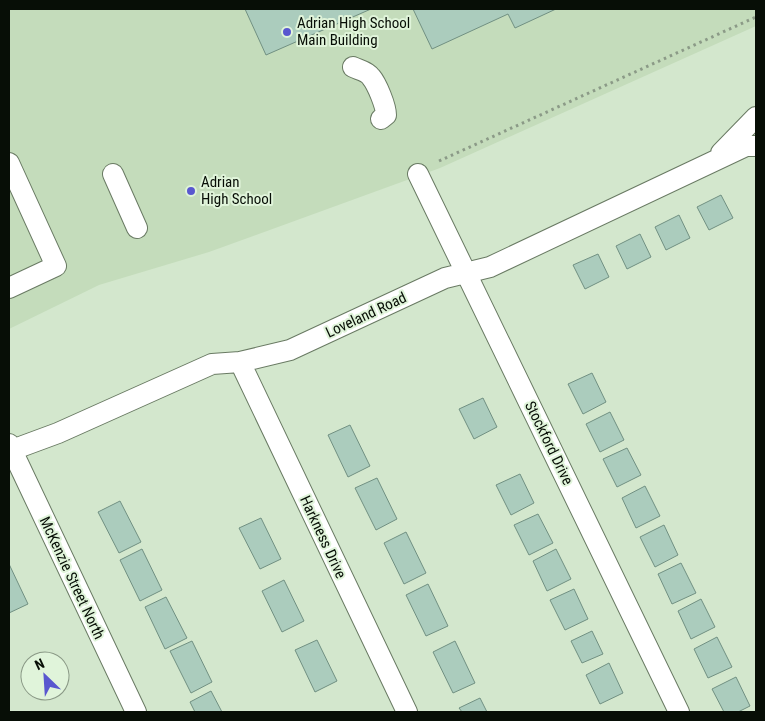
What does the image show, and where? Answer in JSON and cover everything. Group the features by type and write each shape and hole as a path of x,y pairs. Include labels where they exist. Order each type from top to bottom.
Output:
{"street":[{"path":"353,67 366,72 372,77 386,108 386,115 381,119"},
{"path":"715,160 756,117"},
{"name":"Loveland Road","path":"10,447 58,433 212,364 240,362 290,350 446,278 490,267 715,160 746,146 756,146"},
{"path":"9,163 56,266 9,288"},
{"path":"113,174 137,228"},
{"name":"Stockford Drive","path":"418,174 679,712"},
{"name":"Harkness Drive","path":"240,362 407,712"},
{"name":"McKenzie Street North","path":"10,447 136,712"}],"path":[{"path":"439,161 756,17"}],"shaded area":[{"name":"Adrian High School","path":"9,9 756,9 756,26 440,168 209,252 99,285 9,329"}],"building":[{"name":"Adrian High School Main Building","path":"245,9 371,9 266,55"},
{"name":"Adrian High School Main Building","path":"413,9 556,9 515,28 508,14 432,49"},
{"path":"721,195 733,218 709,230 697,207"},
{"path":"679,215 690,238 666,250 655,227"},
{"path":"640,234 651,257 627,269 616,246"},
{"path":"598,254 609,277 585,289 573,265"},
{"path":"592,373 606,402 583,414 568,384"},
{"path":"483,398 497,427 474,439 459,409"},
{"path":"610,412 624,440 600,452 586,424"},
{"path":"350,425 370,466 348,477 328,435"},
{"path":"627,448 641,475 617,487 603,459"},
{"path":"520,474 534,503 511,515 496,485"},
{"path":"377,478 397,519 376,530 355,488"},
{"path":"645,486 660,516 636,528 622,498"},
{"path":"120,501 141,542 119,553 98,512"},
{"path":"538,514 553,543 529,555 514,525"},
{"path":"261,518 281,559 260,569 239,528"},
{"path":"664,525 678,555 655,567 640,537"},
{"path":"406,532 426,573 404,584 384,543"},
{"path":"142,549 162,590 140,601 120,560"},
{"path":"556,549 571,579 547,591 533,561"},
{"path":"681,563 696,593 672,604 658,574"},
{"path":"9,564 28,604 9,613"},
{"path":"284,580 304,621 282,632 262,591"},
{"path":"428,584 448,626 426,636 406,595"},
{"path":"574,589 588,619 565,630 550,600"},
{"path":"166,597 187,638 165,649 145,607"},
{"path":"701,599 715,627 691,639 678,611"},
{"path":"592,631 603,654 582,663 571,641"},
{"path":"717,637 732,667 708,678 694,649"},
{"path":"317,640 337,681 315,692 295,650"},
{"path":"192,641 212,682 191,693 170,651"},
{"path":"455,641 475,683 453,693 433,652"},
{"path":"609,663 623,693 600,704 586,675"},
{"path":"736,677 750,706 738,712 724,712 712,689"},
{"path":"211,691 222,712 195,712 190,702"},
{"path":"480,698 487,712 462,712 459,708"}],"place":[{"name":"Adrian High School Main Building","path":"287,32"},
{"name":"Adrian High School","path":"191,191"}]}
